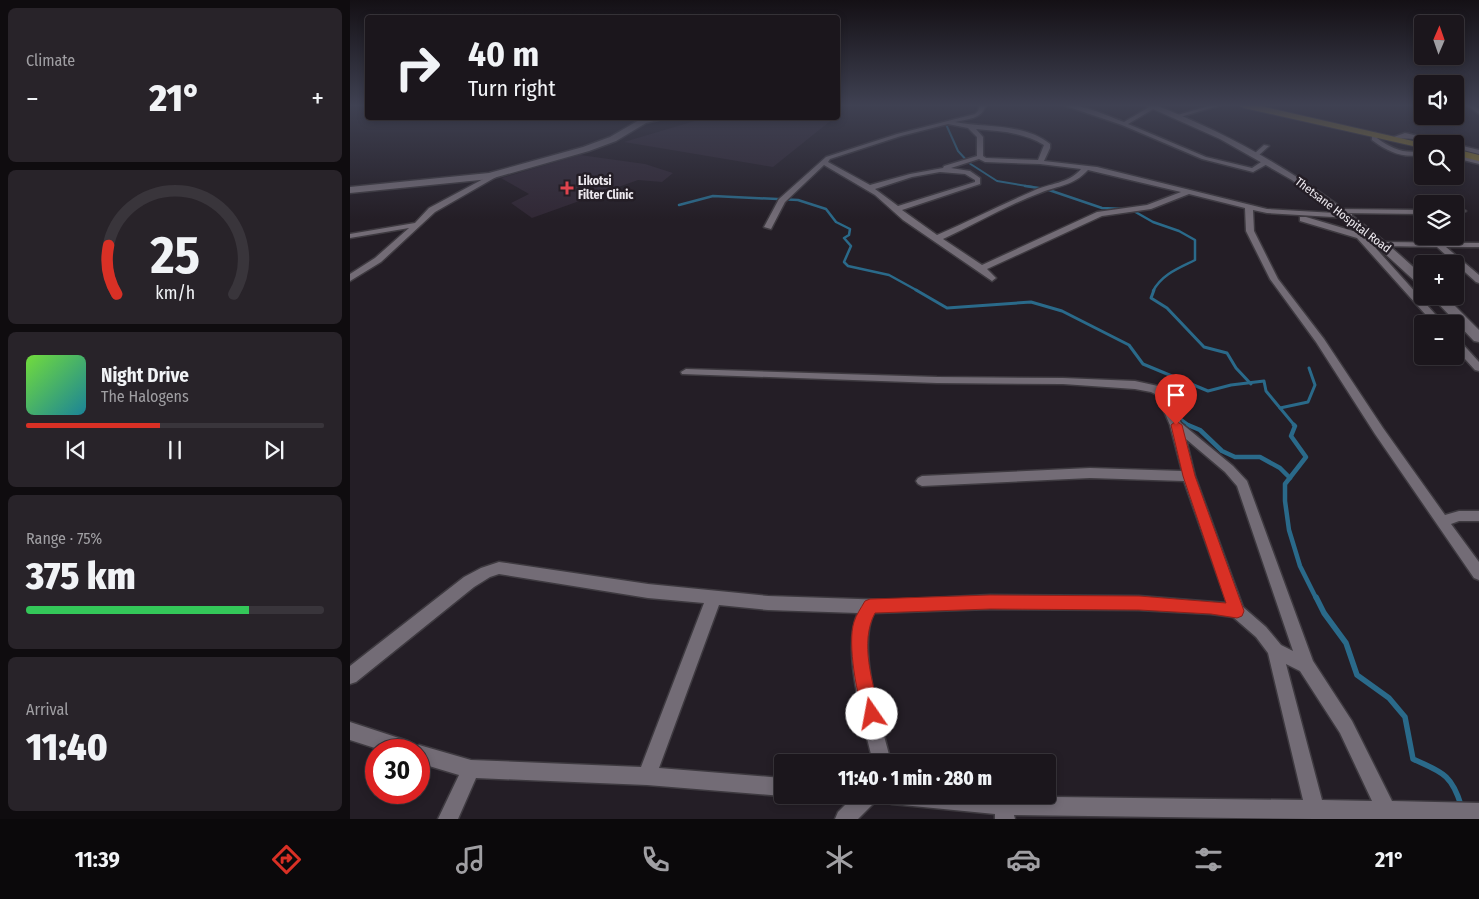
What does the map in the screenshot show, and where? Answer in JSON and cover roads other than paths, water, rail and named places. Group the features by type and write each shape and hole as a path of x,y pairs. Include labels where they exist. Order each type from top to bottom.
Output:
{"main road":[{"path":"350,190 490,176 601,143"},
{"name":"Thetsane Hospital Road","path":"1233,143 1256,154 1345,213 1384,244 1414,273"},
{"path":"1464,156 1479,158"},
{"path":"1446,305 1479,338"}],"street":[{"path":"768,227 782,201 822,162 850,150 873,143"},
{"path":"980,143 980,157"},
{"path":"1040,162 1047,148 1045,143"},
{"path":"1170,143 1196,154 1253,170 1268,162"},
{"path":"1380,143 1394,152 1414,155"},
{"path":"1256,154 1266,146"},
{"path":"1464,148 1479,152"},
{"path":"869,188 980,157 993,161 1040,162 1115,172 1284,213 1360,236 1431,315"},
{"path":"1464,157 1479,162"},
{"path":"822,162 869,188 898,209 906,218 981,268 992,278"},
{"path":"898,209 979,181 968,172 942,168"},
{"path":"936,239 1038,191 1064,184 1078,177 1086,168"},
{"path":"350,278 378,260 432,210 493,177 490,176"},
{"path":"981,268 1100,214 1148,207 1190,191"},
{"path":"1249,206 1250,230 1274,279 1320,341 1379,431 1479,574"},
{"path":"1284,213 1414,212"},
{"path":"350,236 416,225"},
{"path":"1384,244 1479,245"},
{"path":"1440,246 1479,280"},
{"path":"1464,352 1479,368"},
{"path":"686,372 898,379 1063,381 1135,385 1154,389 1162,393 1176,425 1189,476 1237,611 1261,632 1275,650 1295,734 1324,813"},
{"path":"1176,425 1229,469 1243,484 1306,665 1346,727 1387,811"},
{"path":"922,481 1090,473 1189,476"},
{"path":"1442,521 1459,516 1479,516"},
{"path":"350,676 469,582 486,572 499,568 648,591 768,603 870,606 990,602 1139,603 1211,607 1237,611"},
{"path":"647,776 714,597"},
{"path":"870,606 861,623 861,664 880,754"},
{"path":"1275,650 1306,665"},
{"path":"350,731 374,739"},
{"path":"430,757 472,770 647,776 774,786"},
{"path":"448,819 472,770"},
{"path":"845,819 859,804"},
{"path":"951,804 1004,812 1479,812"}],"waterway":[{"path":"955,143 958,151 969,163 997,181 1033,187"},
{"path":"1025,186 1046,189 1102,208 1125,209"},
{"path":"679,205 713,196 798,200 826,209 836,222 850,229 849,235 844,238 851,246 844,262 848,266 889,275 918,291"},
{"path":"1132,210 1153,222 1179,231 1195,240 1195,260 1166,276 1153,291"},
{"path":"916,290 947,308 1031,302 1062,311 1129,345 1143,364 1208,391 1250,383"},
{"path":"1154,290 1151,298 1167,308 1204,347 1227,353 1236,368 1250,383"},
{"path":"1280,408 1308,402 1315,385 1309,368"},
{"path":"1250,383 1264,381 1266,391 1280,408"},
{"path":"1280,408 1295,426"},
{"path":"1174,414 1190,426"},
{"path":"1190,426 1200,430 1222,451 1235,457 1260,457 1280,468 1290,478"},
{"path":"1290,478 1306,457 1291,436 1295,426"},
{"path":"1290,478 1285,484 1289,530 1300,566 1316,598"},
{"path":"1316,597 1324,613 1346,643 1357,675 1389,698 1405,717 1413,759 1444,775 1453,786 1461,805"}],"place":[{"name":"Likotsi Filter Clinic","path":"567,188"}]}
